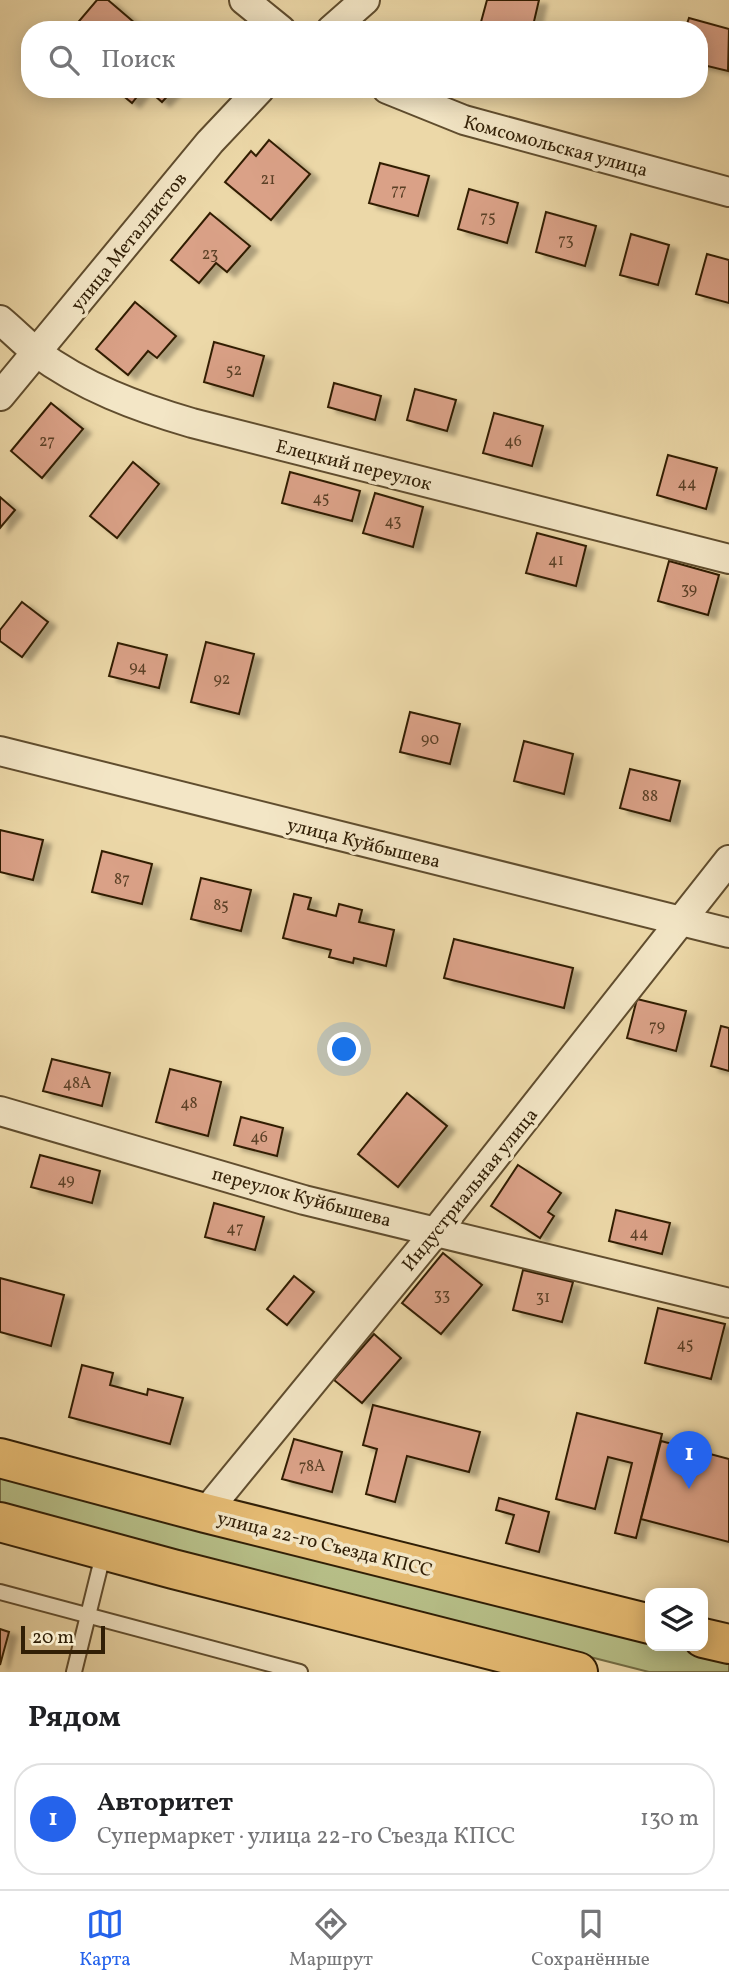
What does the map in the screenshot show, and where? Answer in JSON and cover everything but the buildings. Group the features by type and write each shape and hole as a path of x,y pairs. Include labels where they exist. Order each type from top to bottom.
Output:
{"main road":[{"name":"улица 22-го Съезда КПСС","path":"0,1458 205,1513 645,1624"},
{"path":"0,1522 578,1672"},
{"path":"708,1639 729,1644"}],"street":[{"path":"244,0 270,21"},
{"path":"341,21 365,0"},
{"name":"улица Металлистов","path":"0,396 210,142 252,98"},
{"name":"Комсомольская улица","path":"409,98 464,120 729,192"},
{"name":"Елецкий переулок","path":"0,320 37,352 97,389 168,416 729,559"},
{"name":"улица Куйбышева","path":"0,751 729,933"},
{"name":"Индустриальная улица","path":"205,1513 437,1230 729,860"},
{"name":"переулок Куйбышева","path":"0,1111 304,1200 437,1230 729,1303"}],"lane":[{"path":"74,1672 104,1551"},
{"path":"0,1592 300,1672"}],"green space":[{"path":"0,1476 645,1638 645,1651 697,1651 729,1659 729,1672 649,1672 0,1507"}],"place":[{"name":"Авторитет","path":"689,1489"}]}
